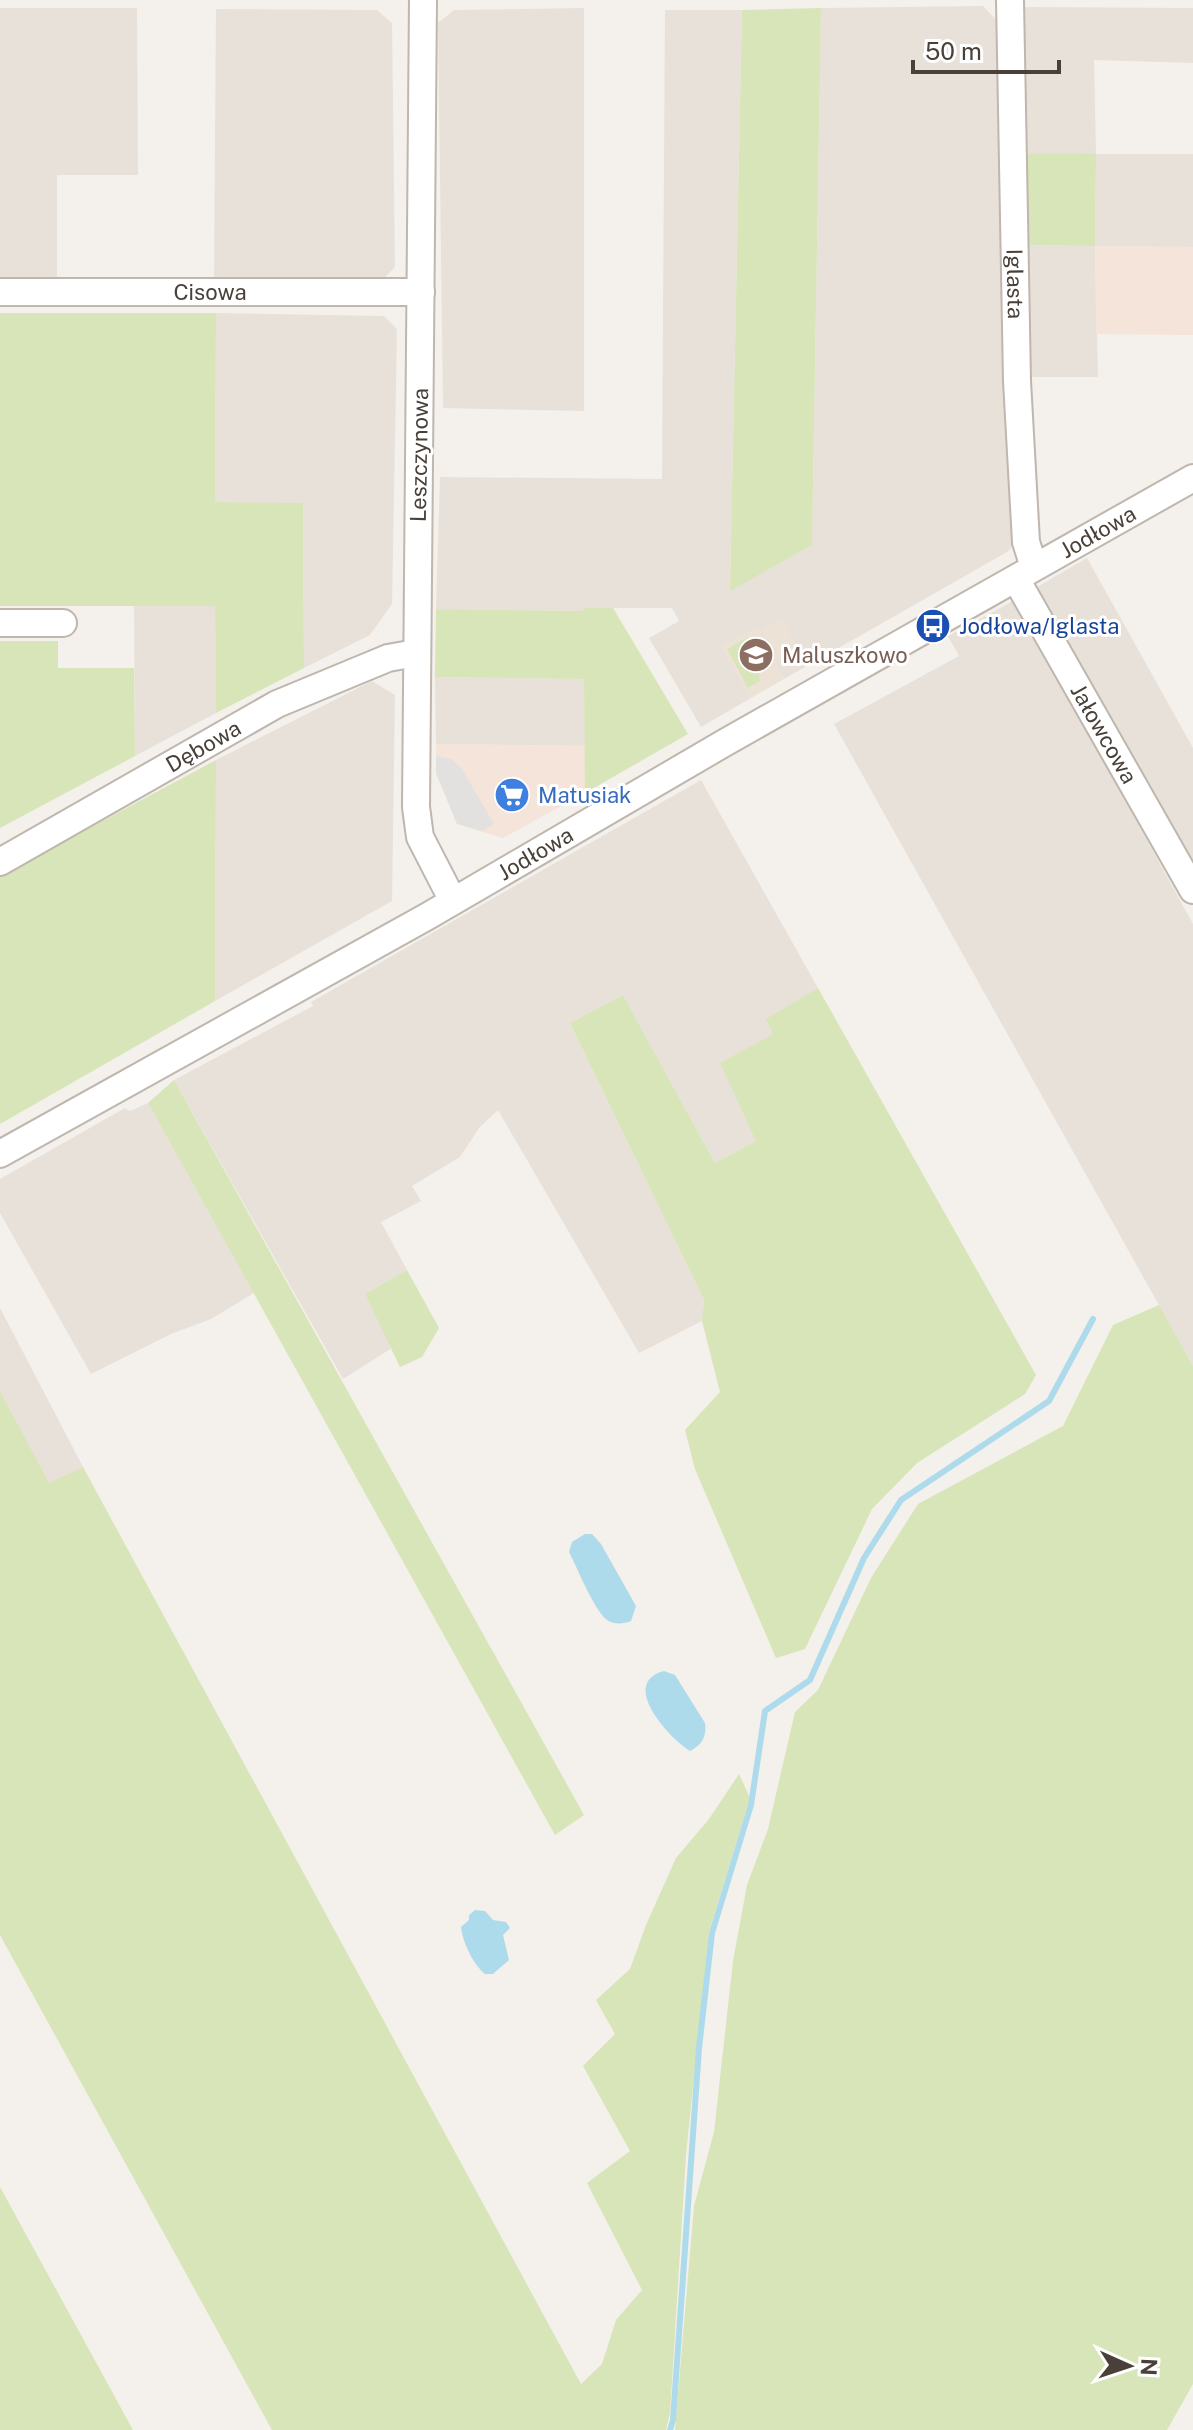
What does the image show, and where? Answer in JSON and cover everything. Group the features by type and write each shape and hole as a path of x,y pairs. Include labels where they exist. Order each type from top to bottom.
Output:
{"street":[{"name":"Leszczynowa","path":"423,0 416,807 420,837 453,901"},
{"name":"Iglasta","path":"1010,0 1017,381 1025,573"},
{"name":"Cisowa","path":"0,292 421,292"},
{"name":"Jodłowa","path":"0,1154 453,901 726,742 1193,478"},
{"name":"Jałowcowa","path":"1025,573 1193,890"},
{"path":"0,623 63,623"},
{"name":"Dębowa","path":"0,862 277,704 388,658 416,653"}],"shaded area":[{"path":"983,6 998,22 1003,325 1013,546 784,679 756,629 722,647 751,698 701,727 649,638 679,621 672,608 585,608 584,611 436,609 440,477 662,479 665,10 742,10 730,590 812,545 821,8"},
{"path":"1022,7 1193,8 1193,63 1094,60 1096,154 1193,154 1193,247 1095,246 1096,155 1022,153"},
{"path":"0,8 137,8 138,175 57,175 57,279 0,279"},
{"path":"584,8 584,411 443,408 438,23 454,10"},
{"path":"216,9 377,10 392,23 395,267 381,281 214,279"},
{"path":"1023,245 1095,246 1098,377 1027,377"},
{"path":"1095,246 1193,247 1193,335 1096,334"},
{"path":"216,313 384,316 397,329 392,604 370,635 304,668 303,503 215,503"},
{"path":"1087,558 1193,748 1193,878 1032,590"},
{"path":"1015,600 1193,924 1193,1366 834,724 959,656 948,636"},
{"path":"134,605 215,606 216,713 135,756"},
{"name":"Maluszkowo","path":"782,619 798,648 775,661 784,679 751,698 721,647 756,628 759,632"},
{"path":"435,677 584,679 585,746 436,744"},
{"path":"372,681 395,695 392,901 215,1001 216,760"},
{"path":"436,744 585,746 585,793 503,838 457,824 436,773"},
{"path":"436,756 451,759 462,769 494,824 482,831 457,824 436,773"},
{"path":"701,780 818,988 767,1019 774,1034 756,1141 715,1163 623,995 570,1023 704,1300 702,1321 639,1353 498,1110 479,1128 460,1157 412,1186 421,1201 381,1222 407,1270 365,1294 392,1348 343,1379 174,1080 313,1006 311,1002"},
{"path":"148,1103 254,1293 211,1319 171,1334 91,1374 0,1213 0,1179 125,1108 130,1111"},
{"path":"0,1308 83,1467 49,1484 0,1391"}],"green space":[{"path":"821,8 812,545 730,591 742,10"},
{"path":"1022,153 1096,154 1095,246 1023,245"},
{"path":"0,313 216,313 215,502 303,503 304,668 216,713 215,606 0,606"},
{"path":"584,608 613,608 688,734 585,793 584,679 435,677 436,609 583,611"},
{"path":"748,637 756,651 760,681 748,688 727,649"},
{"path":"0,641 58,641 58,668 134,668 135,756 0,828"},
{"path":"216,760 215,1001 0,1124 0,876"},
{"path":"818,988 1036,1375 1025,1394 917,1463 872,1509 805,1649 776,1658 695,1469 685,1430 720,1392 702,1321 704,1300 570,1023 623,995 715,1163 756,1141 720,1063 773,1034 766,1019"},
{"path":"174,1080 584,1815 555,1835 148,1103"},
{"path":"407,1270 439,1328 422,1357 400,1367 365,1294"},
{"path":"1159,1305 1193,1366 1193,2384 1167,2430 675,2430 694,2206 714,2132 733,1961 747,1885 768,1829 795,1712 818,1690 871,1578 918,1504 1063,1426 1113,1325"},
{"path":"0,1391 49,1483 83,1467 581,2384 602,2364 616,2320 642,2290 587,2183 630,2151 583,2066 615,2034 596,2000 630,1969 676,1858 709,1819 739,1774 750,1798 709,1932 686,2155 670,2413 666,2430 272,2430 0,1935"},
{"path":"0,2187 133,2430 0,2430"}],"water":[{"path":"585,1534 592,1534 601,1544 636,1606 631,1621 619,1624 610,1622 591,1598 569,1552 572,1542"},
{"path":"664,1671 675,1675 705,1723 703,1740 690,1751 661,1724 647,1698 646,1687 651,1677"},
{"path":"475,1910 485,1911 493,1920 506,1922 510,1928 503,1935 509,1960 493,1974 485,1974 481,1970 464,1940 461,1927"}],"waterway":[{"path":"670,2430 699,2048 712,1933 751,1805 765,1711 810,1680 864,1558 901,1500 1049,1401 1093,1319"}],"place":[{"name":"Jodłowa/Iglasta","path":"933,626"},
{"name":"Maluszkowo","path":"756,655"},
{"name":"Matusiak","path":"512,795"}]}
